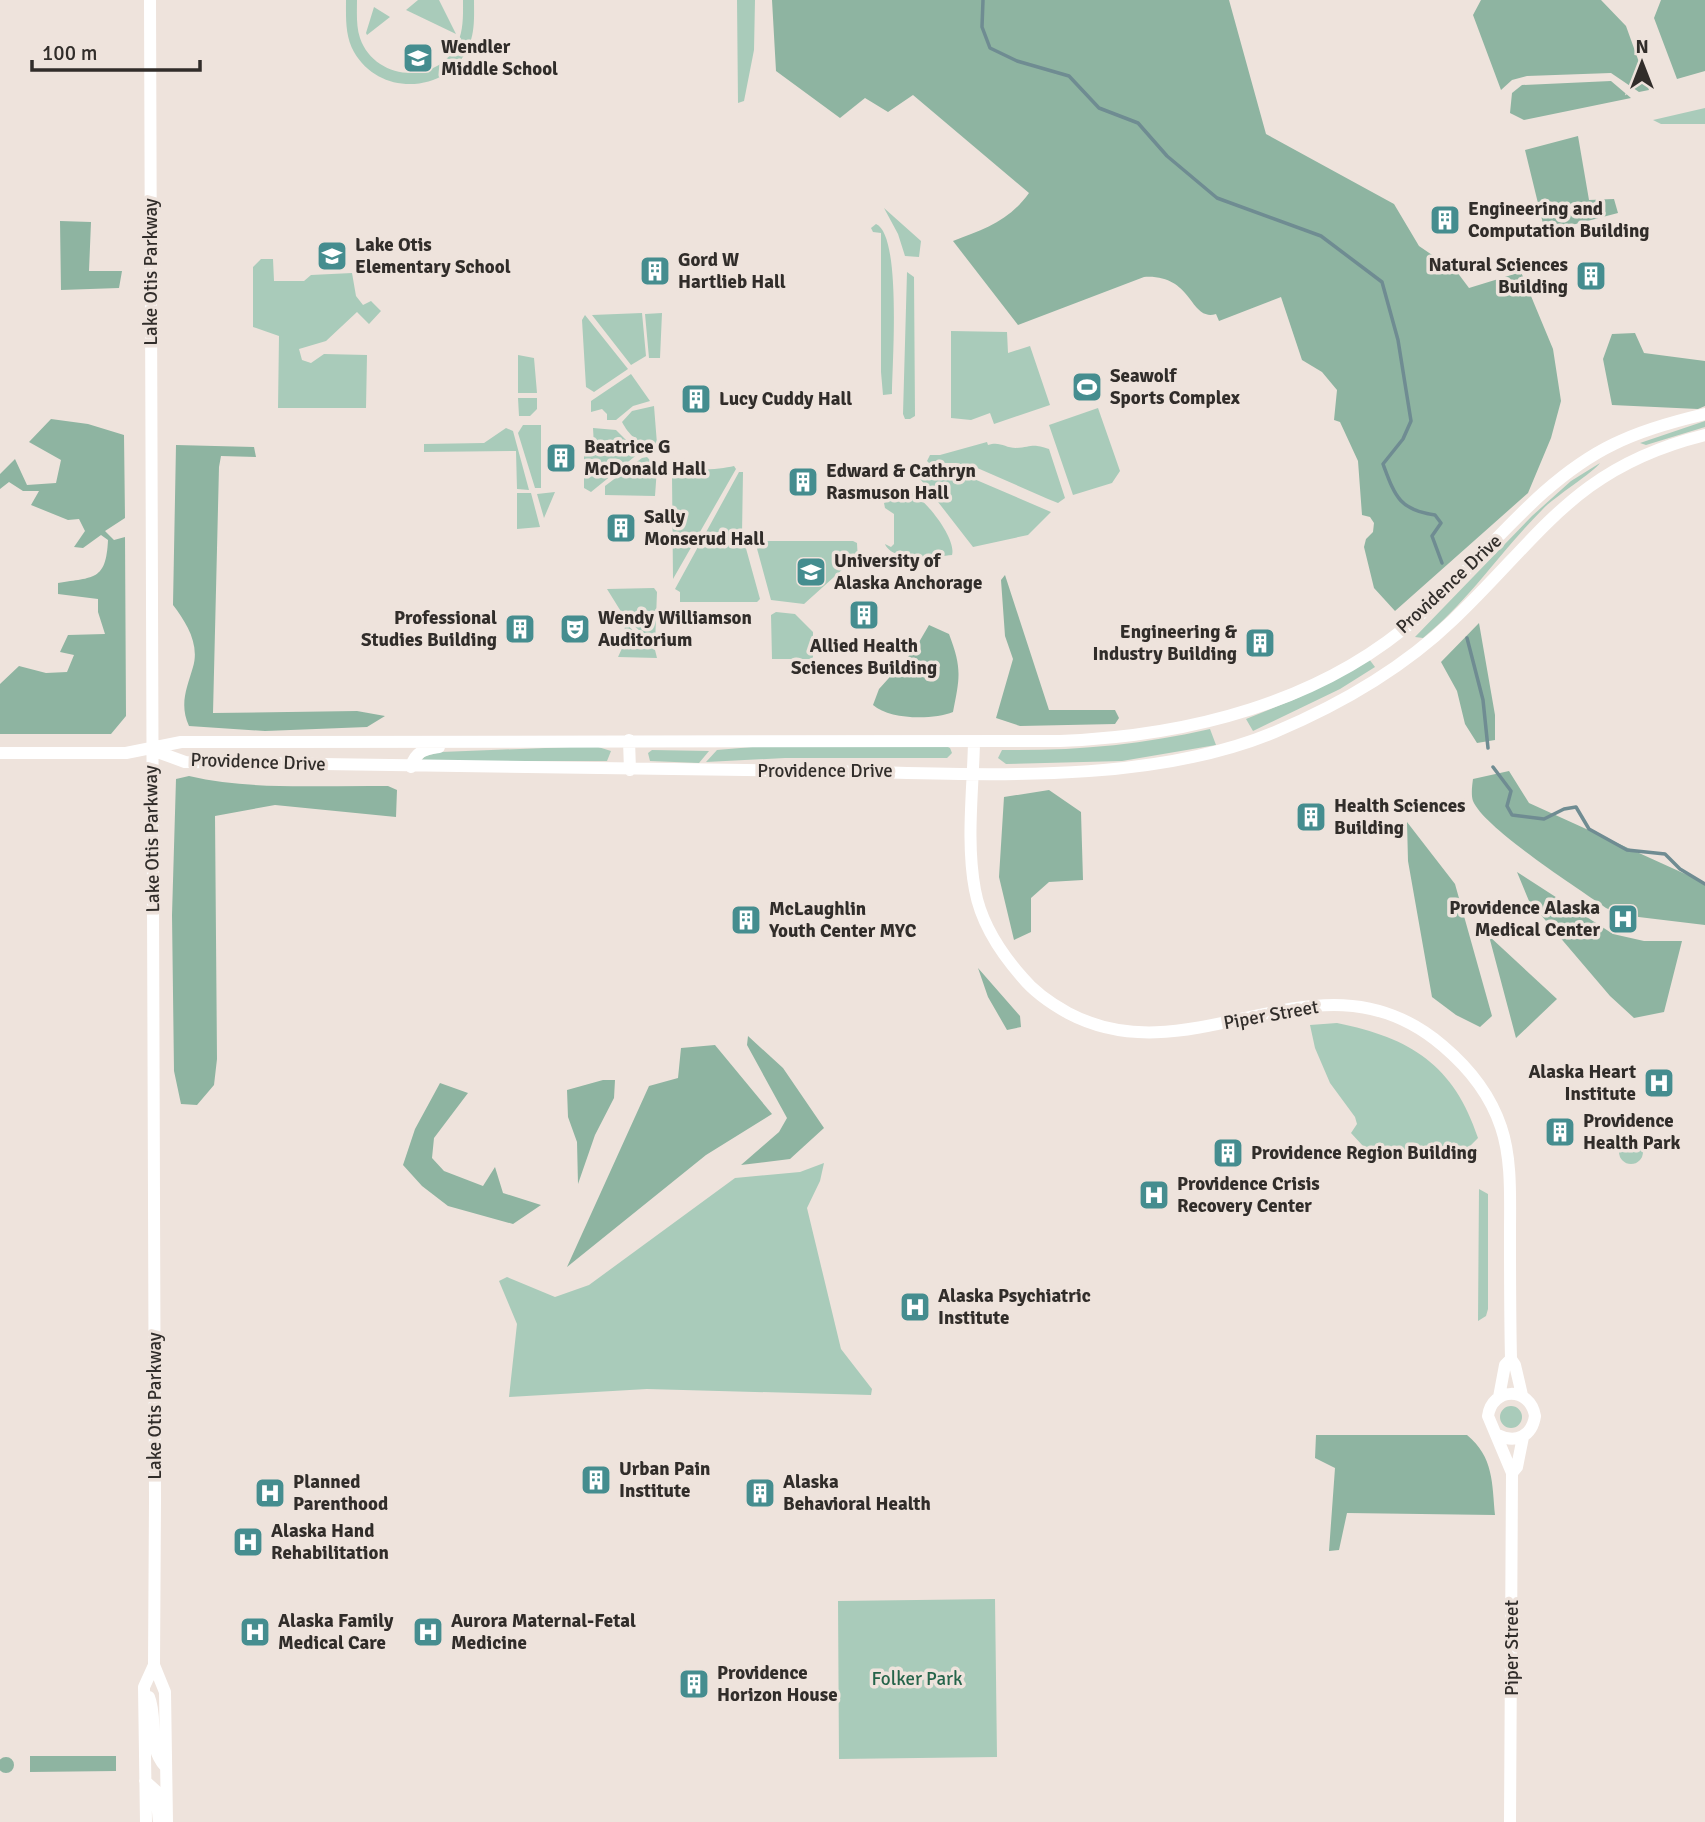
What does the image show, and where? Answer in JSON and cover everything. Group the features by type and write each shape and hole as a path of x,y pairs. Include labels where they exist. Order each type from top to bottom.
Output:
{"main road":[{"name":"Lake Otis Parkway","path":"151,7 154,1665 164,1687 167,1822"},
{"name":"Providence Drive","path":"152,750 181,742 1060,741 1145,736 1188,728 1273,701 1336,672 1418,617 1553,486 1599,453 1615,443 1705,414"},
{"name":"Providence Drive","path":"152,750 184,762 630,770 973,772 1119,768 1164,763 1225,749 1308,717 1361,690 1421,648 1453,621 1550,517 1583,489 1640,457 1705,435"},
{"path":"629,740 630,770"},
{"path":"411,766 414,757 422,750 470,741"},
{"name":"Piper Street","path":"974,742 971,862 978,902 990,933 1007,960 1048,1002 1092,1024 1134,1034 1170,1034 1309,1004 1353,1006 1378,1011 1421,1029 1469,1071 1493,1107 1502,1130 1510,1183 1511,1359 1522,1395 1531,1404 1535,1416 1532,1428 1522,1437 1517,1467 1512,1473"},
{"path":"0,753 127,753 152,750"},
{"name":"Piper Street","path":"1510,1822 1512,1473 1488,1416 1491,1405 1499,1397 1505,1365 1511,1359"},
{"path":"1499,1397 1510,1393 1522,1395"},
{"path":"1498,1436 1510,1440 1522,1437"},
{"name":"Lake Otis Parkway","path":"146,1822 144,1687 154,1665"},
{"path":"144,1687 153,1708 155,1746 165,1766"},
{"path":"145,1781 156,1791 159,1822"}],"green space":[{"path":"346,0 357,0 359,33 367,52 390,69 404,73 419,72 433,68 445,60 455,48 460,36 463,0 474,0 470,43 461,60 448,72 433,80 415,84 398,83 381,77 366,67 354,52 347,27"},
{"path":"418,0 439,0 456,34 406,10"},
{"path":"737,0 755,0 754,50 744,101 738,103"},
{"path":"772,0 1229,0 1266,134 1394,204 1419,246 1457,272 1469,288 1521,272 1553,349 1561,401 1551,438 1528,493 1395,611 1374,588 1364,547 1366,539 1373,532 1374,523 1370,517 1362,515 1358,461 1340,422 1334,420 1337,390 1322,372 1302,360 1281,297 1219,321 1216,314 1207,315 1200,311 1182,289 1173,283 1160,278 1144,277 1018,325 953,241 1005,217 1029,193 913,95 888,112 865,98 840,118 776,71"},
{"path":"1481,0 1601,0 1626,26 1649,90 1639,92 1611,73 1527,76 1512,80 1501,90 1473,15"},
{"path":"1661,0 1705,0 1705,71 1677,79 1654,18"},
{"path":"374,7 390,17 367,35 366,33"},
{"path":"1611,81 1631,98 1524,120 1510,113 1512,93 1522,85"},
{"path":"1705,108 1705,124 1661,124 1653,120"},
{"path":"1578,136 1589,200 1614,199 1618,213 1545,232 1525,150"},
{"path":"884,208 921,241 919,257 905,256 898,234"},
{"path":"60,221 91,222 89,271 122,271 119,288 61,290"},
{"path":"876,224 884,233 889,251 894,302 892,394 883,395 881,233 873,232 871,228"},
{"path":"261,259 273,259 274,281 304,281 311,275 352,273 356,296 363,305 371,301 381,311 369,324 357,312 326,341 299,349 302,360 311,363 324,354 367,355 366,408 278,408 279,336 253,327 253,267"},
{"path":"907,272 914,277 915,416 910,419 905,419 903,414"},
{"path":"642,313 646,356 631,365 592,315"},
{"path":"662,313 660,358 649,358 645,314"},
{"path":"585,315 628,369 594,392 586,387 582,320"},
{"path":"951,331 1007,332 1008,353 1030,346 1050,405 994,424 990,413 971,420 951,418"},
{"path":"1635,333 1644,353 1705,361 1705,406 1698,409 1612,405 1603,359 1612,334"},
{"path":"518,355 534,358 537,393 518,393"},
{"path":"631,374 650,401 633,406 616,420 607,420 607,414 602,409 591,412 591,401"},
{"path":"518,398 537,398 537,409 530,416 519,416"},
{"path":"654,406 657,444 645,444 632,435 622,422 632,411"},
{"path":"1098,408 1120,471 1112,483 1073,495 1049,425"},
{"path":"51,419 88,424 124,435 125,518 105,531 114,540 125,537 126,716 111,734 0,734 0,684 19,666 46,673 67,672 74,655 60,652 68,635 105,634 98,612 98,599 58,594 58,583 96,575 104,563 108,540 101,535 83,548 74,547 85,531 79,519 68,520 31,505 39,491 23,491 9,482 0,489 0,474 15,459 27,485 56,483 61,460 29,442"},
{"path":"1705,421 1705,427 1646,445 1640,443"},
{"path":"523,425 541,425 541,488 535,488 518,433"},
{"path":"506,428 513,431 529,490 517,489 516,451 424,452 424,444 484,443"},
{"path":"593,428 616,430 639,453 591,492 584,488 584,454 594,446"},
{"path":"987,442 988,445 1049,449 1065,498 1058,503 975,467 927,461 930,455 940,455"},
{"path":"176,445 254,447 256,457 221,456 219,467 213,713 357,711 385,716 367,727 265,731 189,726 184,703 195,650 187,626 173,605"},
{"path":"647,457 657,468 655,496 605,495 605,486"},
{"path":"1600,463 1542,510 1440,624 1423,638 1415,637 1532,516 1571,481"},
{"path":"734,466 736,469 673,579 672,476 683,472"},
{"path":"914,471 967,476 1051,512 1028,535 973,547"},
{"path":"739,472 743,472 742,534 760,599 757,602 680,602 680,592 675,589"},
{"path":"906,490 921,499 937,518 949,538 952,555 905,556 889,550 885,544 891,547 894,544 894,514 885,508 884,503"},
{"path":"555,492 544,518 537,494"},
{"path":"517,493 531,493 540,527 517,529"},
{"path":"759,541 853,541 857,543 858,563 854,567 844,568 804,604 771,600 756,545"},
{"path":"1005,575 1049,710 1115,710 1119,718 1115,724 1020,726 996,718 1013,659 1005,636 1001,580"},
{"path":"654,588 657,592 655,644 625,618 607,589"},
{"path":"776,612 795,614 813,632 813,659 772,659 771,615"},
{"path":"625,623 655,650 657,658 618,657 624,644"},
{"path":"1479,623 1495,715 1495,740 1477,743 1465,724 1457,691 1441,662"},
{"path":"929,625 949,634 956,656 958,681 953,712 912,717 880,710 873,705 879,689 915,649"},
{"path":"1369,659 1375,667 1340,689 1253,731 1246,719 1300,697"},
{"path":"1210,729 1216,745 1122,761 1006,764 998,758 1002,750 1107,746"},
{"path":"775,745 944,745 950,748 952,753 947,758 785,758 706,762 717,750"},
{"path":"595,746 611,751 607,761 421,761 425,756 441,752"},
{"path":"652,750 709,751 699,763 650,761 648,753"},
{"path":"1509,771 1529,803 1705,883 1705,925 1622,915 1606,908 1513,842 1481,813 1473,801 1472,793 1473,779"},
{"path":"189,776 238,784 388,786 397,790 396,817 275,805 215,816 217,1059 214,1085 197,1105 181,1104 174,1071 172,915 176,779"},
{"path":"1049,790 1081,812 1083,880 1049,882 1031,898 1031,932 1014,940 999,877 1004,797"},
{"path":"1407,822 1455,884 1492,1016 1480,1027 1456,1015 1432,997 1408,861"},
{"path":"1517,872 1613,934 1644,941 1682,941 1664,1012 1634,1018 1610,996 1529,901"},
{"path":"1489,936 1557,999 1516,1038"},
{"path":"978,968 1020,1016 1021,1027 1007,1030 988,997"},
{"path":"1337,1023 1387,1037 1426,1059 1456,1091 1478,1138 1466,1150 1408,1149 1375,1159 1351,1133 1357,1124 1355,1117 1330,1083 1315,1048 1310,1025"},
{"path":"748,1036 783,1068 824,1128 790,1159 741,1165 779,1132 787,1118 747,1045"},
{"path":"715,1045 772,1114 706,1155 567,1267 649,1086 678,1078 681,1048"},
{"path":"603,1080 615,1080 614,1098 595,1135 578,1184 577,1142 568,1117 567,1090"},
{"path":"440,1083 468,1093 434,1138 432,1158 444,1171 483,1186 495,1167 503,1193 541,1205 513,1224 448,1206 422,1186 403,1165 415,1129"},
{"path":"1631,1140 1642,1147 1643,1152 1636,1163 1631,1164 1620,1157 1619,1152 1626,1141"},
{"path":"824,1163 820,1181 807,1208 841,1349 872,1389 871,1395 647,1389 509,1397 517,1324 499,1281 507,1277 555,1297 589,1285 735,1178 800,1172"},
{"path":"1479,1189 1488,1194 1488,1309 1486,1316 1478,1321"},
{"path":"1511,1406 1521,1413 1522,1417 1515,1427 1511,1428 1501,1421 1500,1417 1507,1407"},
{"path":"1316,1435 1467,1435 1476,1443 1487,1462 1495,1515 1347,1513 1339,1550 1329,1551 1335,1468 1315,1458"},
{"name":"Folker Park","path":"995,1599 997,1757 839,1759 838,1601"},
{"path":"30,1756 116,1756 116,1771 30,1772"},
{"path":"3,1757 9,1757 14,1765 12,1771 3,1773 -2,1768 -2,1762"}],"waterway":[{"path":"983,0 982,27 990,48 1017,61 1069,76 1099,108 1138,123 1167,156 1217,198 1321,236 1382,282 1398,340 1411,421 1403,439 1383,464 1400,500 1413,509 1435,515 1441,523 1432,536 1442,563"},
{"path":"1467,638 1483,700 1488,748"},
{"path":"1493,767 1511,791 1507,806 1512,815 1544,819 1564,809 1576,807 1589,829 1627,850 1665,854 1680,869 1705,884"}],"place":[{"name":"Wendler Middle School","path":"418,58"},
{"name":"Engineering and Computation Building","path":"1445,220"},
{"name":"Lake Otis Elementary School","path":"332,256"},
{"name":"Gord W Hartlieb Hall","path":"655,271"},
{"name":"Natural Sciences Building","path":"1591,276"},
{"name":"Seawolf Sports Complex","path":"1087,387"},
{"name":"Lucy Cuddy Hall","path":"696,399"},
{"name":"Beatrice G McDonald Hall","path":"561,458"},
{"name":"Edward & Cathryn Rasmuson Hall","path":"803,482"},
{"name":"Sally Monserud Hall","path":"621,528"},
{"name":"University of Alaska Anchorage","path":"811,572"},
{"name":"Allied Health Sciences Building","path":"864,615"},
{"name":"Professional Studies Building","path":"520,629"},
{"name":"Wendy Williamson Auditorium","path":"575,629"},
{"name":"Engineering & Industry Building","path":"1260,643"},
{"name":"Health Sciences Building","path":"1311,817"},
{"name":"Providence Alaska Medical Center","path":"1623,919"},
{"name":"McLaughlin Youth Center MYC","path":"746,920"},
{"name":"Alaska Heart Institute","path":"1659,1083"},
{"name":"Providence Health Park","path":"1560,1132"},
{"name":"Providence Region Building","path":"1228,1153"},
{"name":"Providence Crisis Recovery Center","path":"1154,1195"},
{"name":"Alaska Psychiatric Institute","path":"915,1307"},
{"name":"Urban Pain Institute","path":"596,1480"},
{"name":"Planned Parenthood","path":"270,1493"},
{"name":"Alaska Behavioral Health","path":"760,1493"},
{"name":"Alaska Hand Rehabilitation","path":"248,1542"},
{"name":"Alaska Family Medical Care","path":"255,1632"},
{"name":"Aurora Maternal-Fetal Medicine","path":"428,1632"},
{"name":"Providence Horizon House","path":"694,1684"}]}
